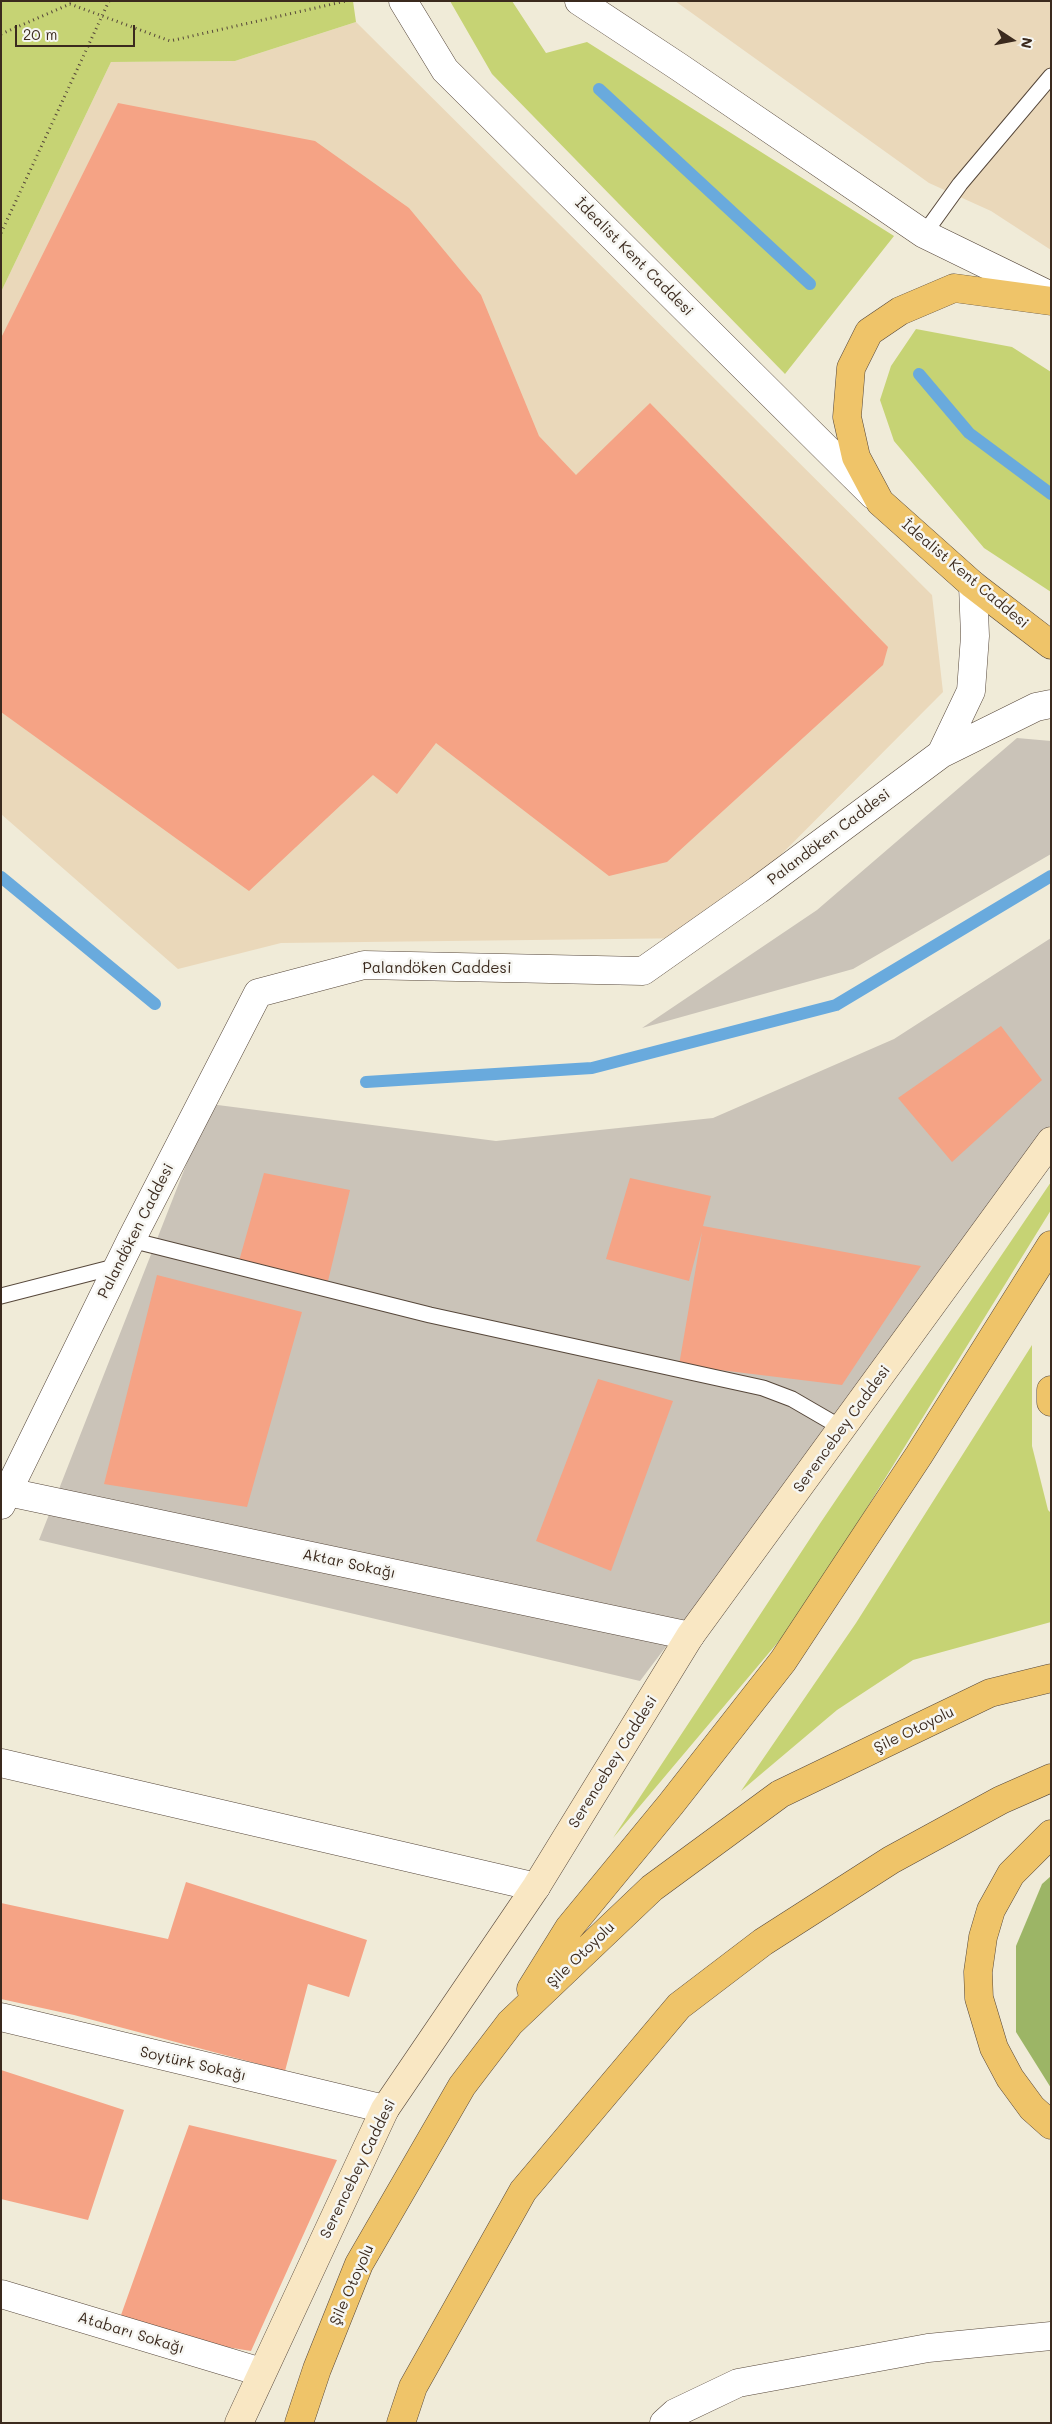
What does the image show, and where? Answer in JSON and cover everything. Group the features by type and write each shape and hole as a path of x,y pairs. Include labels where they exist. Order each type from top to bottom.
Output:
{"main road":[{"name":"İdealist Kent Caddesi","path":"1051,302 954,288 900,312 869,332 851,368 847,417 856,457 880,502 974,586 1051,646"},
{"name":"Serencebey Caddesi","path":"239,2423 261,2372 385,2109 536,1887 690,1636 1051,1141"},
{"path":"510,2023 569,1928 671,1804 783,1661 919,1455 1051,1245"},
{"path":"1051,1390 1051,1402"},
{"name":"Şile Otoyolu","path":"300,2423 317,2369 359,2264 462,2086 510,2023 652,1888 780,1794 990,1693 1051,1678"},
{"path":"401,2423 413,2387 523,2190 679,2006 764,1942 891,1860 992,1805 1051,1778"},
{"path":"1051,1834 1011,1874 991,1910 983,1937 978,1972 979,1998 994,2048 1010,2078 1032,2108 1051,2125"}],"street":[{"name":"İdealist Kent Caddesi","path":"403,1 445,70 880,502"},
{"path":"579,1 924,234 1051,296"},
{"path":"942,754 971,690 975,636 974,586"},
{"name":"Palandöken Caddesi","path":"5,1498 131,1240 258,993 364,965 643,971 758,890 942,754 1036,707 1051,704"},
{"name":"Aktar Sokağı","path":"5,1498 690,1636"},
{"path":"1,1763 536,1887"},
{"name":"Soytürk Sokağı","path":"1,2017 385,2109"},
{"name":"Atabarı Sokağı","path":"1,2294 261,2372"},
{"path":"664,2423 675,2413 738,2383 928,2348 1051,2336"}],"lane":[{"path":"924,234 960,184 1051,76"},
{"path":"131,1240 430,1315 747,1384 792,1399 842,1428"},
{"path":"1,1296 118,1266"}],"path":[{"path":"1,233 109,1"},
{"path":"1,34 70,4 170,41 346,1"}],"shaded area":[{"path":"675,1 1051,1 1051,250 991,211 929,183"},
{"path":"356,22 932,595 943,692 698,938 281,943 178,969 1,814 1,292 111,62 235,61"},
{"path":"1017,738 1051,741 1051,854 853,969 642,1028 817,910"},
{"path":"1051,938 1051,1124 898,1339 640,1681 39,1540 210,1104 496,1141 713,1118 894,1039"}],"green space":[{"path":"1,1 353,1 356,22 235,61 111,62 1,292"},
{"path":"450,1 512,1 546,53 587,42 894,236 785,374 492,74"},
{"path":"916,329 1012,347 1051,372 1051,592 984,548 894,441 880,400 891,366"},
{"path":"1051,1182 1051,1210 800,1616 613,1838 821,1522"},
{"path":"1032,1345 1032,1446 1048,1510 1051,1513 1051,1622 913,1660 837,1710 741,1791 856,1623"},
{"path":"1051,1876 1051,2088 1016,2032 1016,1946 1042,1884"}],"building":[{"path":"118,103 315,141 409,208 481,295 539,436 576,475 650,403 888,647 883,665 667,862 609,876 436,743 397,794 373,775 249,891 1,712 1,338"},
{"path":"1001,1026 1042,1080 952,1162 898,1098"},
{"path":"264,1173 350,1190 328,1281 239,1261"},
{"path":"630,1178 711,1196 703,1226 921,1266 842,1385 679,1365 702,1232 689,1281 606,1259"},
{"path":"157,1275 302,1312 247,1507 104,1484"},
{"path":"598,1379 673,1401 611,1571 536,1541"},
{"path":"186,1882 367,1940 349,1997 308,1984 285,2071 74,2015 1,1999 1,1903 168,1939"},
{"path":"1,2070 124,2110 88,2220 1,2199"},
{"path":"189,2125 337,2160 251,2351 116,2329"}],"waterway":[{"path":"599,89 810,284"},
{"path":"919,374 969,433 1051,494"},
{"path":"366,1082 592,1068 836,1005 1051,876"},
{"path":"1,877 155,1004"}]}
